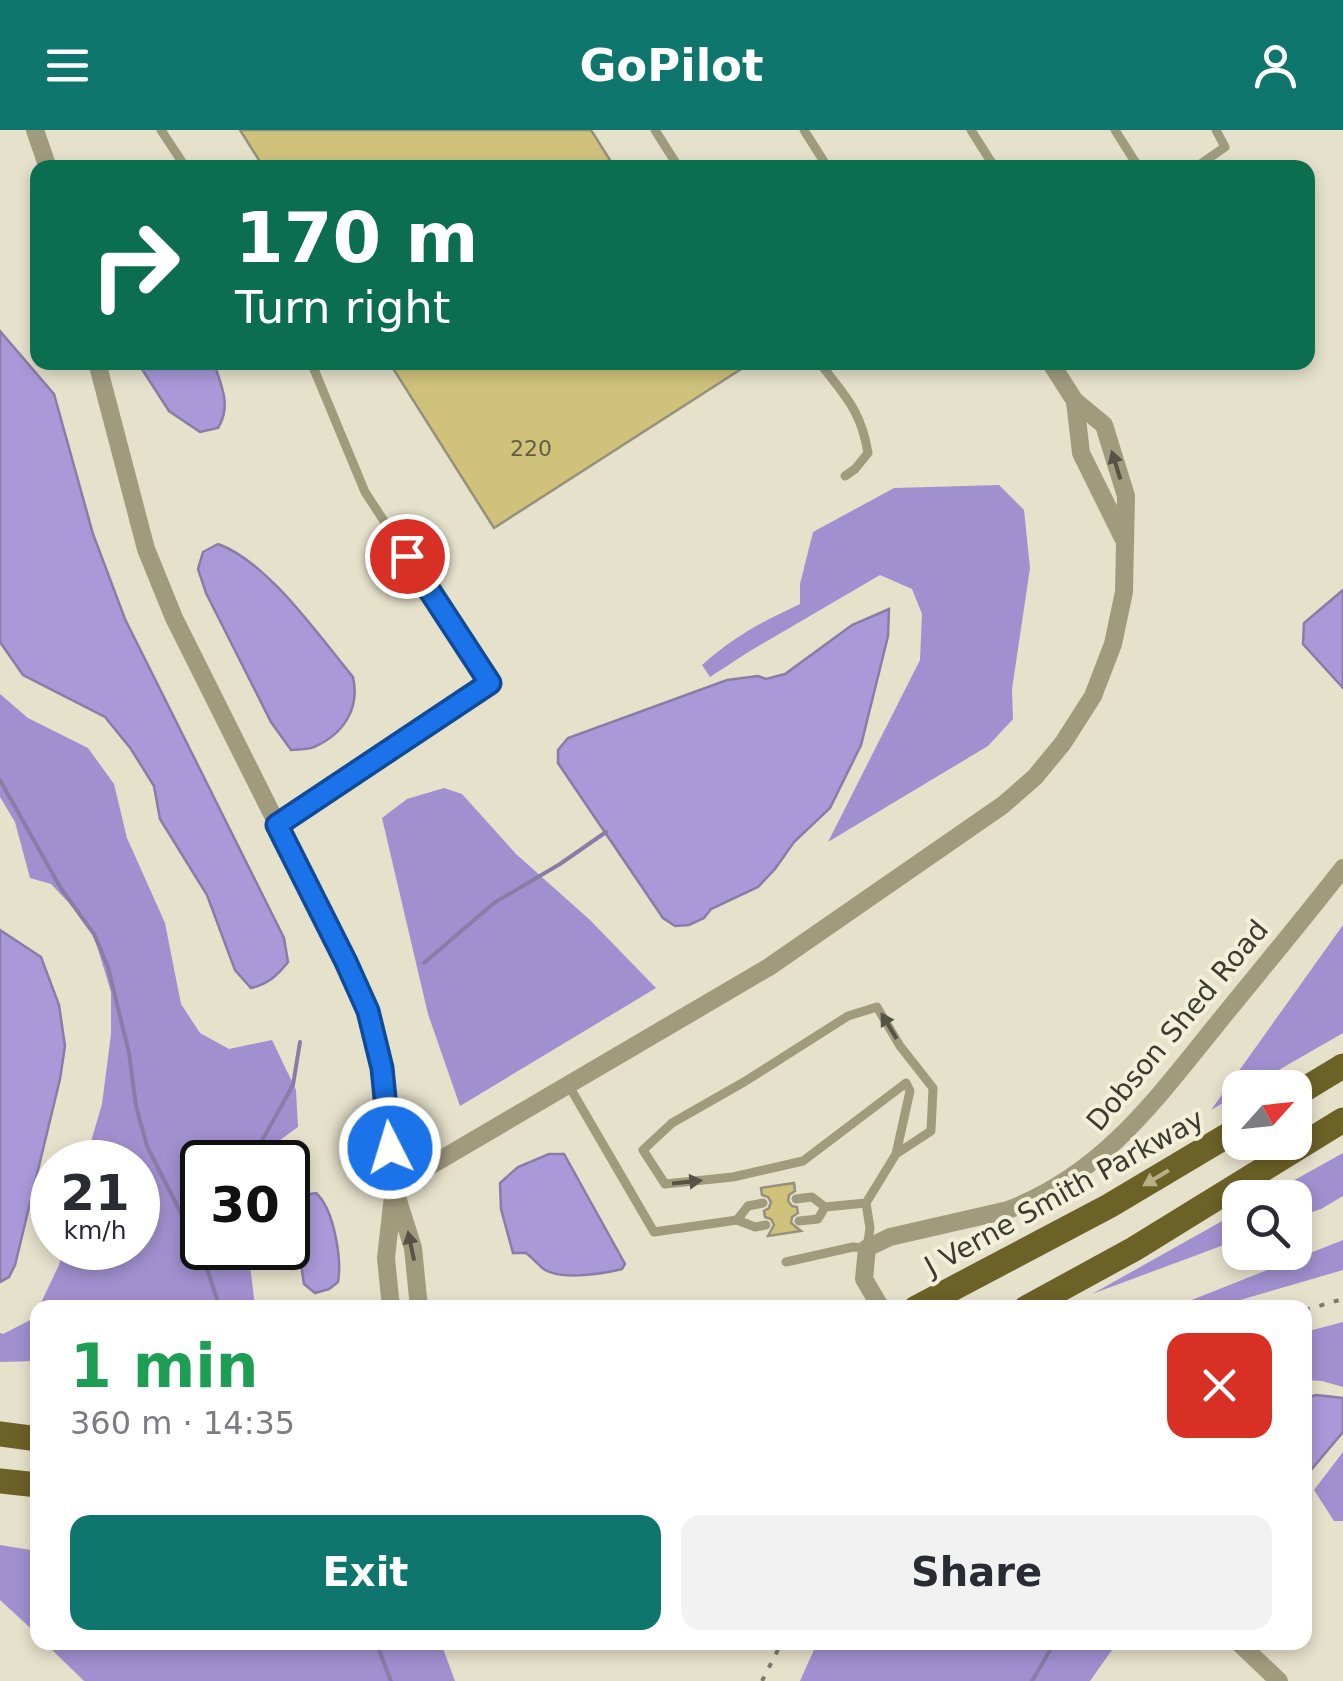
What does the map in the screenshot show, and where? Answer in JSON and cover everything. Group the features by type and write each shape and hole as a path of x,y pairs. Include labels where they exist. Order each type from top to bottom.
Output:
{"main road":[{"path":"1312,1085 1343,1066"},
{"path":"1041,1300 1134,1250 1343,1120"},
{"name":"J Verne Smith Parkway","path":"931,1300 1110,1206 1222,1139"},
{"path":"0,1434 30,1438"},
{"path":"0,1481 30,1485"}],"street":[{"path":"35,130 45,160"},
{"path":"100,370 136,516 159,583 368,1011 382,1068 394,1187 386,1258 390,1300"},
{"path":"394,1187 768,967 1004,805 1035,777 1063,743 1093,696 1113,644 1124,592 1126,496 1104,425 1075,402 1055,370"},
{"path":"1075,402 1081,453 1126,543"},
{"name":"Dobson Shed Road","path":"867,1248 890,1236 1025,1204 1103,1154 1140,1119 1343,868"},
{"path":"394,1187 414,1248 418,1300"},
{"path":"867,1248 864,1279 876,1300"},
{"path":"1247,1650 1280,1681"}],"lane":[{"path":"162,130 181,160"},
{"path":"655,130 673,160"},
{"path":"804,130 823,160"},
{"path":"970,130 990,160"},
{"path":"1115,130 1134,160"},
{"path":"1206,160 1224,146 1216,130"},
{"path":"277,825 490,683 366,492 314,370"},
{"path":"826,370 856,410 864,428 868,453 846,476"},
{"path":"786,1262 853,1247 867,1248 870,1228 866,1203 896,1154 910,1091 906,1082 803,1161 733,1177 666,1184 644,1150 672,1123 848,1016 878,1007 900,1046 933,1088 931,1131 896,1154"},
{"path":"569,1086 654,1232 738,1220 755,1227 766,1225"},
{"path":"796,1199 812,1197 825,1207 866,1203"},
{"path":"738,1220 748,1206 763,1204"},
{"path":"800,1221 818,1219 825,1207"}],"shaded area":[{"path":"0,331 54,394 93,534 125,619 284,938 288,962 276,975 251,988 235,970 207,895 160,819 154,786 105,717 23,675 0,642"},
{"path":"143,370 216,370 225,404 218,428 200,432 169,411"},
{"path":"999,485 1024,510 1030,568 1012,689 1013,719 988,746 828,842 920,660 922,614 912,589 880,575 710,677 702,665 749,630 800,604 800,584 813,532 894,488"},
{"path":"218,544 237,553 273,583 353,677 352,709 325,742 291,750 271,722 206,593 198,569 203,552"},
{"path":"1343,590 1343,688 1303,644 1304,623"},
{"path":"889,609 888,636 861,745 830,808 794,842 758,887 711,909 704,918 689,925 675,926 663,918 558,763 558,750 568,738 727,680 758,676 766,679 785,674 852,625"},
{"path":"0,694 28,718 88,748 114,784 127,838 165,923 181,1004 200,1033 229,1049 272,1040 296,1090 298,1127 280,1140 180,1140 180,1270 251,1270 254,1300 42,1300 57,1270 160,1270 160,1140 91,1140 102,1104 111,1034 111,992 91,926 51,884 30,878 15,822 0,797"},
{"path":"444,788 462,794 516,854 590,920 656,988 460,1106 428,1014 382,818 407,799"},
{"path":"1343,925 1343,1033 1279,1070 1240,1070"},
{"path":"0,930 41,957 59,1005 65,1046 45,1140 30,1140 30,1203 15,1265 9,1277 0,1282"},
{"path":"1343,1153 1343,1196 1321,1209 1312,1212 1312,1180 1295,1180"},
{"path":"549,1154 564,1154 625,1264 622,1269 562,1275 545,1270 526,1253 513,1253 501,1209 500,1183 518,1167"},
{"path":"316,1193 328,1210 338,1248 338,1282 315,1293 304,1284 302,1270 310,1270 310,1194"},
{"path":"1222,1221 1222,1246 1092,1294"},
{"path":"1343,1240 1343,1270 1240,1300 1192,1300 1267,1270 1312,1270 1312,1252"},
{"path":"30,1320 30,1361 0,1362 0,1333"},
{"path":"1343,1322 1343,1387 1312,1380 1312,1330"},
{"path":"1312,1396 1343,1398 1343,1432 1312,1469"},
{"path":"1343,1452 1343,1521 1334,1521 1314,1490"},
{"path":"0,1545 30,1550 30,1628 0,1600"},
{"path":"52,1650 444,1650 455,1681 84,1681"},
{"path":"814,1650 1112,1650 1090,1681 800,1681"}],"building":[{"path":"240,130 591,130 610,160 259,160"},
{"path":"394,370 740,370 494,528"},
{"path":"794,1183 795,1191 788,1201 797,1207 798,1213 791,1223 801,1231 768,1236 774,1225 764,1211 771,1202 762,1195 761,1188"}],"waterway":[{"path":"0,780 60,887 94,934 108,967 147,1146 203,1257 217,1300"},
{"path":"424,963 494,903 606,832"},
{"path":"262,1140 293,1085 300,1042"},
{"path":"379,1650 391,1681"},
{"path":"1032,1681 1050,1650"}],"railway":[{"path":"1312,1308 1343,1299"},
{"path":"762,1681 778,1650"}],"route":[{"path":"390,1148 382,1068 368,1011 277,825 490,683 407,556"}]}
